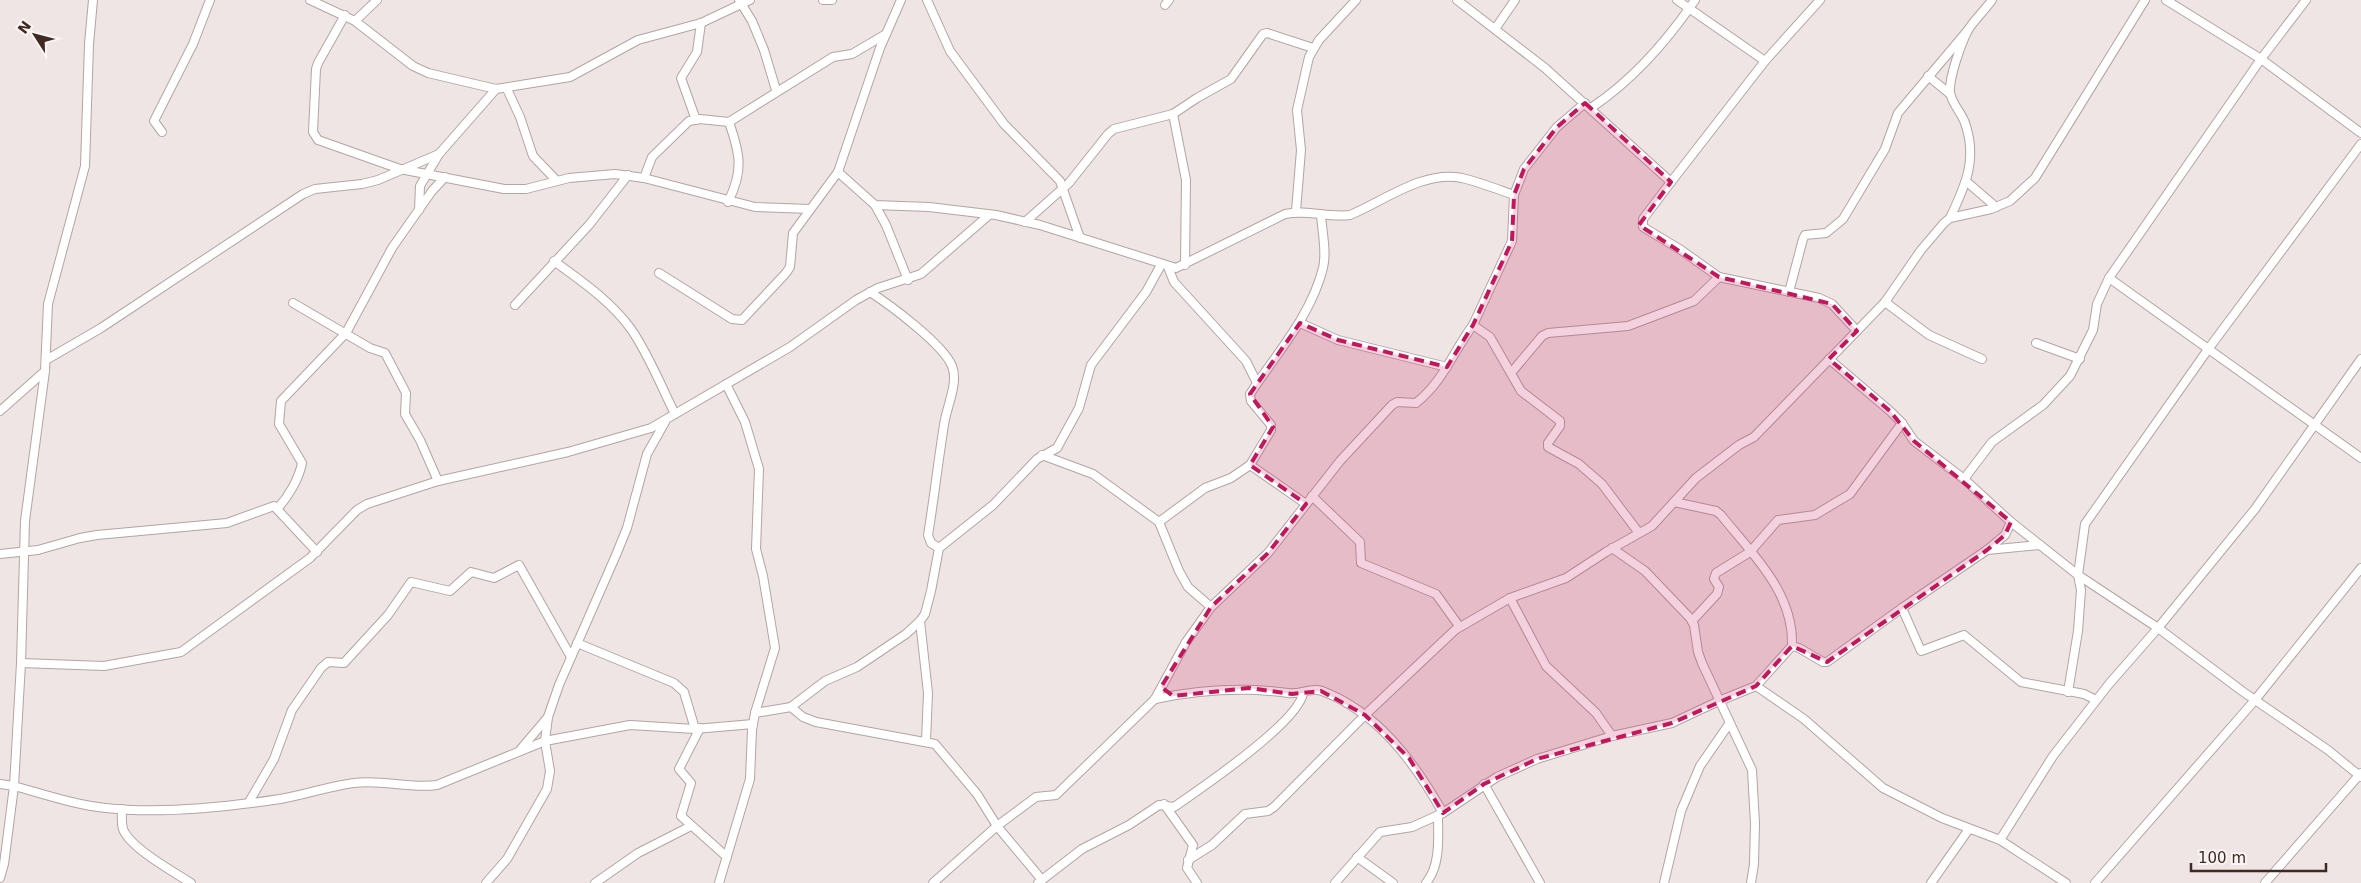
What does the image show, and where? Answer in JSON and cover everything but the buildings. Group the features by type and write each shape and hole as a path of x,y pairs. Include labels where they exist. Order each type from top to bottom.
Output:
{"street":[{"path":"0,878 14,786 21,663 25,521 45,371 48,304 85,166 89,44 93,0"},
{"path":"162,132 154,121 191,50 210,0"},
{"path":"310,0 355,21 413,66 428,73 496,89 507,89 570,77 638,40 701,23 740,2 750,0"},
{"path":"355,21 378,0"},
{"path":"823,0 832,0"},
{"path":"659,273 732,319 742,320 790,267 793,233 838,172 854,121 886,34 901,0"},
{"path":"927,0 950,51 1004,124 1056,175 1063,187 1080,238"},
{"path":"1296,211 1301,150 1297,110 1313,48 1356,0"},
{"path":"1457,0 1519,46 1588,105 1671,182"},
{"path":"1495,29 1515,0"},
{"path":"1677,0 1690,7 1765,61"},
{"path":"933,883 997,826 1036,797 1056,795 1155,700 1186,642 1211,606 1268,553 1340,460 1392,405 1397,402 1416,403 1438,384 1458,345 1473,325 1512,241 1514,195 1524,169 1542,144 1588,105 1612,94 1640,69 1695,0"},
{"path":"1820,0 1765,61 1643,219 1642,227 1681,250 1719,277 1819,298 1832,304 1857,331"},
{"path":"1789,292 1803,239 1806,235 1826,233 1843,219 1885,149 1898,113 1992,0"},
{"path":"1950,218 1996,207 2010,201 2035,178 2145,0"},
{"path":"2166,0 2261,60 2361,133"},
{"path":"1964,479 1992,442 2054,396 2070,376 2093,330 2098,304 2108,278 2261,60 2306,0"},
{"path":"740,2 752,21 764,50 776,90"},
{"path":"345,15 318,62 314,136 318,140 365,155 400,169 515,190 556,180 604,174 628,175 728,202 755,207 810,209"},
{"path":"696,120 681,78 697,52 701,23"},
{"path":"1950,94 1952,78 1968,30"},
{"path":"1025,222 1063,187 1102,140 1114,129 1173,114 1231,79 1263,34 1267,33 1313,48"},
{"path":"644,178 652,157 684,125 696,120 714,119 729,122 776,90 833,57 852,54 886,34"},
{"path":"1188,860 1212,845 1245,814 1268,811 1274,807 1365,715 1459,626 1510,598 1566,578 1658,521 1696,478 1739,445 1754,437 1885,302 1932,236 1950,218 1967,182 1970,142 1965,122 1950,94 1928,76"},
{"path":"419,210 420,186 426,173 439,154 496,89"},
{"path":"507,89 520,117 533,156 556,180"},
{"path":"1173,114 1186,180 1185,265"},
{"path":"728,202 738,178 740,162 729,122"},
{"path":"2068,692 2081,590 2078,575 2085,524 2209,348 2361,144"},
{"path":"46,360 101,328 303,194 334,186 362,184 439,154"},
{"path":"838,172 875,206 886,225 908,280"},
{"path":"514,305 589,225 628,175"},
{"path":"278,508 288,495 302,463 279,424 279,406 281,401 346,333 386,258 435,188 445,177"},
{"path":"875,206 929,207 989,214 1025,222 1164,266 1176,268 1274,218 1296,211 1340,217 1350,215 1423,181 1441,177 1462,178 1514,195"},
{"path":"1967,182 1996,207"},
{"path":"21,663 104,666 181,652 260,597 317,552 358,510 368,504 438,481 568,452 650,428 790,347 870,292 921,274 989,214"},
{"path":"1159,522 1205,488 1231,478 1250,465 1272,428 1250,397 1257,383 1300,323 1323,268 1321,214"},
{"path":"554,261 594,291 627,325 676,414"},
{"path":"1164,266 1174,282 1246,362 1257,383"},
{"path":"755,712 791,707 825,681 857,668 906,634 920,621 927,606 939,548 993,506 1042,454 1057,448 1079,408 1090,365 1164,266"},
{"path":"1511,373 1542,336 1548,333 1628,326 1694,301 1719,277"},
{"path":"2108,278 2209,348 2361,458"},
{"path":"870,292 894,307 930,340 952,364 955,375 944,425 928,535 931,543 939,548"},
{"path":"1885,302 1929,335 1982,359"},
{"path":"293,303 370,348 385,353 406,393 405,414 420,440 438,481"},
{"path":"1300,323 1338,340 1447,367"},
{"path":"1473,325 1490,337 1521,391 1560,421 1560,426 1548,443 1548,447 1579,464 1602,484 1638,533"},
{"path":"2036,342 2080,359"},
{"path":"1829,359 1872,394 1902,423 1914,441 1964,479 2011,522 2078,575 2158,628 2360,775 2265,883"},
{"path":"2000,840 2053,756 2096,700 2158,628 2255,509 2361,359"},
{"path":"0,411 45,371"},
{"path":"719,883 750,779 755,712 775,648 763,576 756,549 758,469 745,422 726,384"},
{"path":"486,883 507,859 547,789 550,771 545,741 548,717 571,657 623,537 647,454 666,420"},
{"path":"1692,621 1719,590 1714,579 1716,573 1750,552 1778,520 1815,515 1850,494 1902,423"},
{"path":"1042,454 1093,474 1159,522 1179,571 1188,586 1211,606"},
{"path":"1250,465 1306,504"},
{"path":"1312,496 1360,542 1361,563 1436,594 1459,626"},
{"path":"1335,883 1380,832 1412,827 1441,814 1484,784 1537,759 1612,736 1672,723 1719,700 1756,686 1792,646 1793,634 1782,594 1750,552 1716,511 1674,502"},
{"path":"0,554 23,553 88,537 227,523 274,506 278,508 317,552"},
{"path":"1792,646 1823,662 1827,662 1987,550 2005,536 2011,522"},
{"path":"1987,550 2040,545"},
{"path":"1612,548 1656,580 1692,621 1698,652 1729,724 1752,770 1754,856 1751,883"},
{"path":"249,802 274,759 292,710 321,668 328,662 344,663 388,615 411,582 450,591 471,572 494,578 519,565 571,657"},
{"path":"2095,883 2255,700 2361,568"},
{"path":"1510,598 1546,666 1596,713 1612,736"},
{"path":"1902,608 1921,652 1964,635 2021,682 2084,694 2096,700"},
{"path":"920,621 928,693 926,741"},
{"path":"577,643 674,683 684,692 698,729 679,769 691,783 681,816 727,857"},
{"path":"1756,686 1804,719 1883,788 1917,806 1969,829 2000,840 2066,883"},
{"path":"1161,687 1173,696"},
{"path":"1155,700 1173,696 1249,688 1292,694 1312,690 1321,691 1365,715 1409,758 1441,814 1435,870 1426,883"},
{"path":"791,707 803,717 816,722 926,741 939,748 977,794 997,826 1040,882 1082,849 1129,825 1159,805 1164,804 1174,808 1232,767 1300,704 1303,693"},
{"path":"518,751 548,717"},
{"path":"0,784 106,808 155,810 281,799 353,782 368,781 425,787 437,785 545,741 630,725 698,729 753,724"},
{"path":"1664,883 1682,811 1700,766 1729,724"},
{"path":"1484,784 1540,883"},
{"path":"1164,804 1192,845 1187,870 1197,883"},
{"path":"122,809 123,828 126,835 158,862 191,883"},
{"path":"594,883 638,853 691,826"},
{"path":"1931,883 1969,829"},
{"path":"1357,857 1393,883"}],"highlighted area":[{"path":"1585,103 1671,182 1639,225 1719,277 1832,304 1857,331 1829,359 1890,411 1914,441 2011,522 2005,535 1987,550 1827,662 1792,646 1756,686 1672,723 1537,759 1484,784 1443,813 1409,758 1365,715 1321,691 1292,694 1249,688 1173,696 1161,687 1211,607 1268,553 1306,504 1250,465 1273,427 1250,394 1300,323 1338,340 1447,367 1473,325 1512,241 1514,195 1524,169 1557,127"}]}
